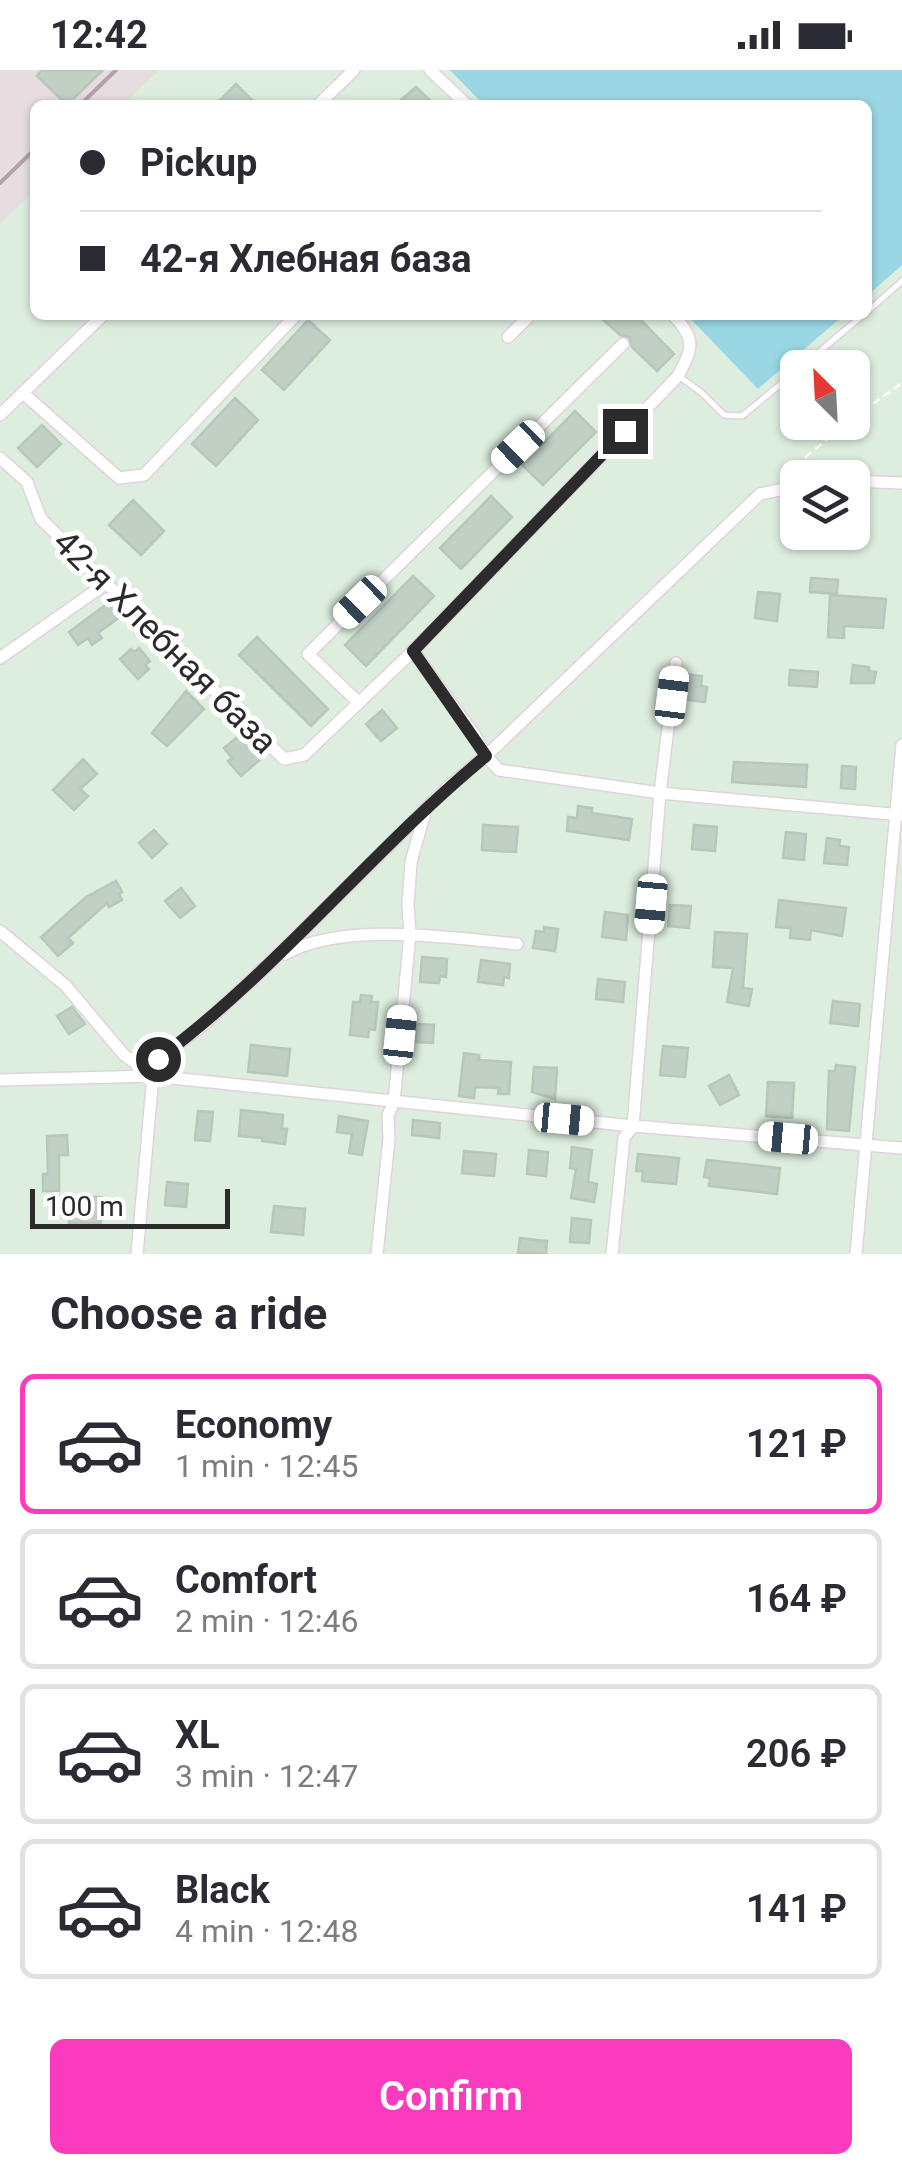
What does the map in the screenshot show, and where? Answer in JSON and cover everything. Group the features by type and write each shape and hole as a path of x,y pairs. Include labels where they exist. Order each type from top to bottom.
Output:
{"street":[{"path":"323,100 354,70"},
{"path":"430,70 462,100"},
{"path":"0,416 98,320"},
{"path":"23,393 120,478 144,475 291,320"},
{"path":"508,337 525,320"},
{"path":"678,320 688,330 691,352 678,376"},
{"path":"358,703 308,654 623,344"},
{"name":"42-я Хлебная база","path":"0,458 28,482 41,519 284,760 304,754 413,651 678,376"},
{"path":"870,482 902,483"},
{"path":"137,1254 152,1076 158,1059 202,1026 272,962 449,786 486,756 760,494 780,490"},
{"path":"0,658 108,582"},
{"path":"413,651 499,770 660,794 898,815"},
{"path":"612,1254 624,1138 633,1126 660,794 676,663"},
{"path":"856,1254 902,744"},
{"path":"377,1254 388,1115 394,1102 410,934 411,862 426,812"},
{"path":"0,931 66,986 124,1055 152,1076"},
{"path":"272,962 296,948 326,940 410,934 517,944"},
{"path":"0,1080 152,1076 633,1126 902,1148"}],"lane":[{"path":"872,307 902,282"},
{"path":"821,350 857,320"},
{"path":"678,376 724,416 742,416 780,384"}],"path":[{"path":"870,406 902,383"},
{"path":"802,460 826,440"}],"shaded area":[{"path":"0,70 159,70 128,100 30,100 30,195 0,224"},
{"path":"450,70 902,70 902,265 872,291 872,100 479,100"},
{"path":"692,320 838,320 803,350 780,350 780,370 758,389"}],"building":[{"path":"42,70 103,70 72,100 62,100 37,76"},
{"path":"236,84 252,100 220,100"},
{"path":"416,87 430,100 401,100"},
{"path":"308,320 330,340 284,390 262,370"},
{"path":"604,320 641,320 674,354 657,371 632,347 629,337 620,335"},
{"path":"235,398 258,420 216,466 192,444"},
{"path":"575,411 596,432 543,485 522,465"},
{"path":"42,425 61,444 37,467 18,448"},
{"path":"491,496 512,517 461,569 440,548"},
{"path":"133,500 164,531 141,555 109,525"},
{"path":"413,576 434,596 366,666 345,645"},
{"path":"811,578 838,580 837,594 810,592"},
{"path":"758,592 780,594 777,621 755,618"},
{"path":"830,595 886,599 883,628 844,626 844,638 828,637"},
{"path":"111,601 124,614 98,633 102,638 92,645 88,638 78,645 69,632"},
{"path":"257,637 328,709 311,726 239,655"},
{"path":"139,648 150,661 145,665 149,669 138,679 120,659 131,649 134,652"},
{"path":"853,665 876,672 874,683 851,683"},
{"path":"790,670 818,672 817,687 789,685"},
{"path":"684,674 702,676 701,686 707,687 705,702 681,699"},
{"path":"186,691 204,709 167,746 152,733"},
{"path":"382,710 397,728 381,741 366,724"},
{"path":"241,734 262,758 241,776 228,761 232,758 224,748"},
{"path":"83,759 97,774 80,789 88,796 74,810 53,790"},
{"path":"734,762 807,765 806,787 732,782"},
{"path":"842,766 856,767 855,789 841,788"},
{"path":"578,806 592,808 592,813 632,819 629,840 567,831 568,817 577,818"},
{"path":"483,825 518,827 516,852 482,850"},
{"path":"694,825 717,827 715,851 692,849"},
{"path":"154,830 167,844 152,858 139,843"},
{"path":"786,832 806,834 804,860 783,858"},
{"path":"827,838 840,840 839,846 849,847 847,865 824,863"},
{"path":"116,881 122,900 109,907 107,903 68,938 73,943 58,956 41,937 86,897"},
{"path":"181,888 195,906 180,918 165,901"},
{"path":"779,900 846,908 842,936 811,930 810,940 790,938 791,928 776,927"},
{"path":"670,905 691,906 689,928 668,926"},
{"path":"605,912 628,915 626,940 602,937"},
{"path":"544,927 558,929 555,951 533,948 536,931 544,932"},
{"path":"715,932 747,934 743,988 752,989 749,1006 727,1002 733,968 713,967"},
{"path":"422,957 447,959 446,977 440,976 439,983 420,982"},
{"path":"481,960 510,964 509,978 504,977 503,985 478,982"},
{"path":"598,979 625,982 623,1002 596,999"},
{"path":"361,995 372,996 371,1002 378,1002 375,1030 369,1029 368,1037 350,1035 353,1002 360,1002"},
{"path":"833,1001 860,1004 858,1026 830,1023"},
{"path":"72,1007 85,1024 69,1034 57,1016"},
{"path":"416,1024 434,1025 433,1043 415,1042"},
{"path":"251,1045 290,1049 287,1076 248,1072"},
{"path":"663,1046 688,1048 685,1077 660,1075"},
{"path":"464,1053 479,1055 479,1060 511,1062 509,1094 498,1094 499,1088 475,1087 474,1098 459,1096"},
{"path":"836,1065 855,1067 849,1131 827,1129 829,1071 835,1071"},
{"path":"534,1067 557,1068 555,1099 532,1092"},
{"path":"729,1075 739,1095 720,1105 709,1086"},
{"path":"768,1082 794,1083 792,1118 766,1116"},
{"path":"241,1110 283,1115 282,1129 287,1129 285,1144 239,1136"},
{"path":"198,1111 213,1112 210,1141 195,1140"},
{"path":"339,1116 368,1121 362,1155 349,1153 352,1134 337,1132"},
{"path":"413,1120 440,1123 439,1138 412,1135"},
{"path":"67,1135 68,1155 59,1155 59,1191 43,1191 43,1174 48,1174 47,1136"},
{"path":"572,1147 592,1150 588,1182 597,1184 594,1202 571,1198 576,1169 570,1168"},
{"path":"529,1150 548,1152 546,1176 527,1174"},
{"path":"464,1151 496,1154 494,1176 462,1173"},
{"path":"638,1154 679,1158 676,1184 642,1181 643,1171 636,1171"},
{"path":"707,1160 780,1168 777,1194 709,1186 710,1178 704,1177"},
{"path":"167,1182 188,1184 186,1207 165,1205"},
{"path":"69,1197 101,1197 101,1223 69,1223"},
{"path":"274,1206 305,1209 303,1235 271,1232"},
{"path":"572,1218 591,1220 589,1243 570,1242"},
{"path":"520,1238 547,1241 546,1254 518,1253"}],"railway":[{"path":"85,100 116,70"},
{"path":"0,183 30,154"}],"route":[{"path":"158,1059 202,1026 272,962 449,786 486,756 413,651 625,431"}]}
